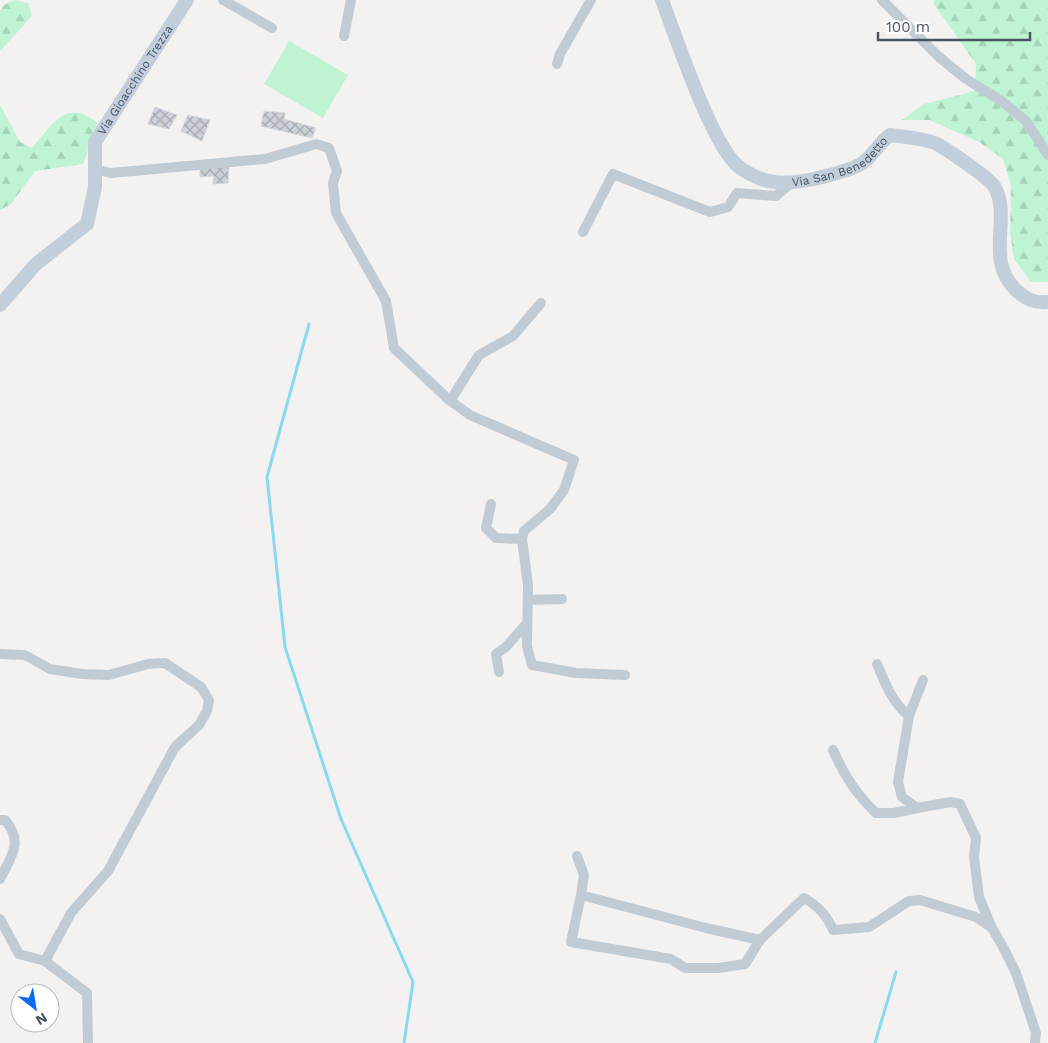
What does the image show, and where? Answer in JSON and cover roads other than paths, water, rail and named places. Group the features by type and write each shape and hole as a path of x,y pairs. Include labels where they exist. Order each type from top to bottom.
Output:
{"street":[{"name":"Via Gioacchino Trezza","path":"0,304 36,264 86,224 95,187 96,142 187,0"},
{"path":"223,0 272,28"},
{"path":"344,36 351,0"},
{"path":"557,64 560,54 591,0"},
{"name":"Via San Benedetto","path":"662,0 697,90 726,152 744,170 776,184 791,183 845,171 858,165 870,158 890,135 936,144 986,177 993,185 998,195 1000,258 1006,278 1024,297 1037,303 1048,302"},
{"path":"882,0 939,57 966,79 1000,100 1026,121 1048,156"},
{"path":"95,169 111,173 265,159 316,144 329,148 337,171 333,184 336,213 386,301 394,348 450,401 470,415 574,460 564,490 550,509 524,531 522,539 528,600 527,646 532,665 576,673 625,675"},
{"path":"583,232 613,174 710,212 728,207 737,193 776,196 791,183"},
{"path":"450,401 479,355 514,336 541,303"},
{"path":"491,504 486,528 496,538 522,539"},
{"path":"528,600 562,599"},
{"path":"499,672 496,654 506,647 527,623"},
{"path":"0,654 25,655 50,669 82,674 109,675 148,664 164,664 201,687 209,700 208,711 200,725 175,747 108,871 71,913 44,961"},
{"path":"876,664 891,695 900,708 909,716"},
{"path":"917,808 902,797 898,782 909,716 923,680"},
{"path":"833,750 844,775 862,799 876,813 894,813 951,802 960,804 976,838 974,858 979,897 992,928 1016,973 1036,1033 1035,1043"},
{"path":"0,820 5,820 13,830 15,850 0,880"},
{"path":"577,856 584,875 571,942 671,959 685,968 718,968 745,964 760,940 804,898 816,904 828,918 833,930 869,927 909,901 920,900 976,917 992,928"},
{"path":"581,895 706,928 760,940"},
{"path":"0,919 19,954 44,961 87,993 88,1043"}],"waterway":[{"path":"309,324 267,477 285,647 341,819 413,982 404,1043"},
{"path":"875,1043 896,972"}]}
